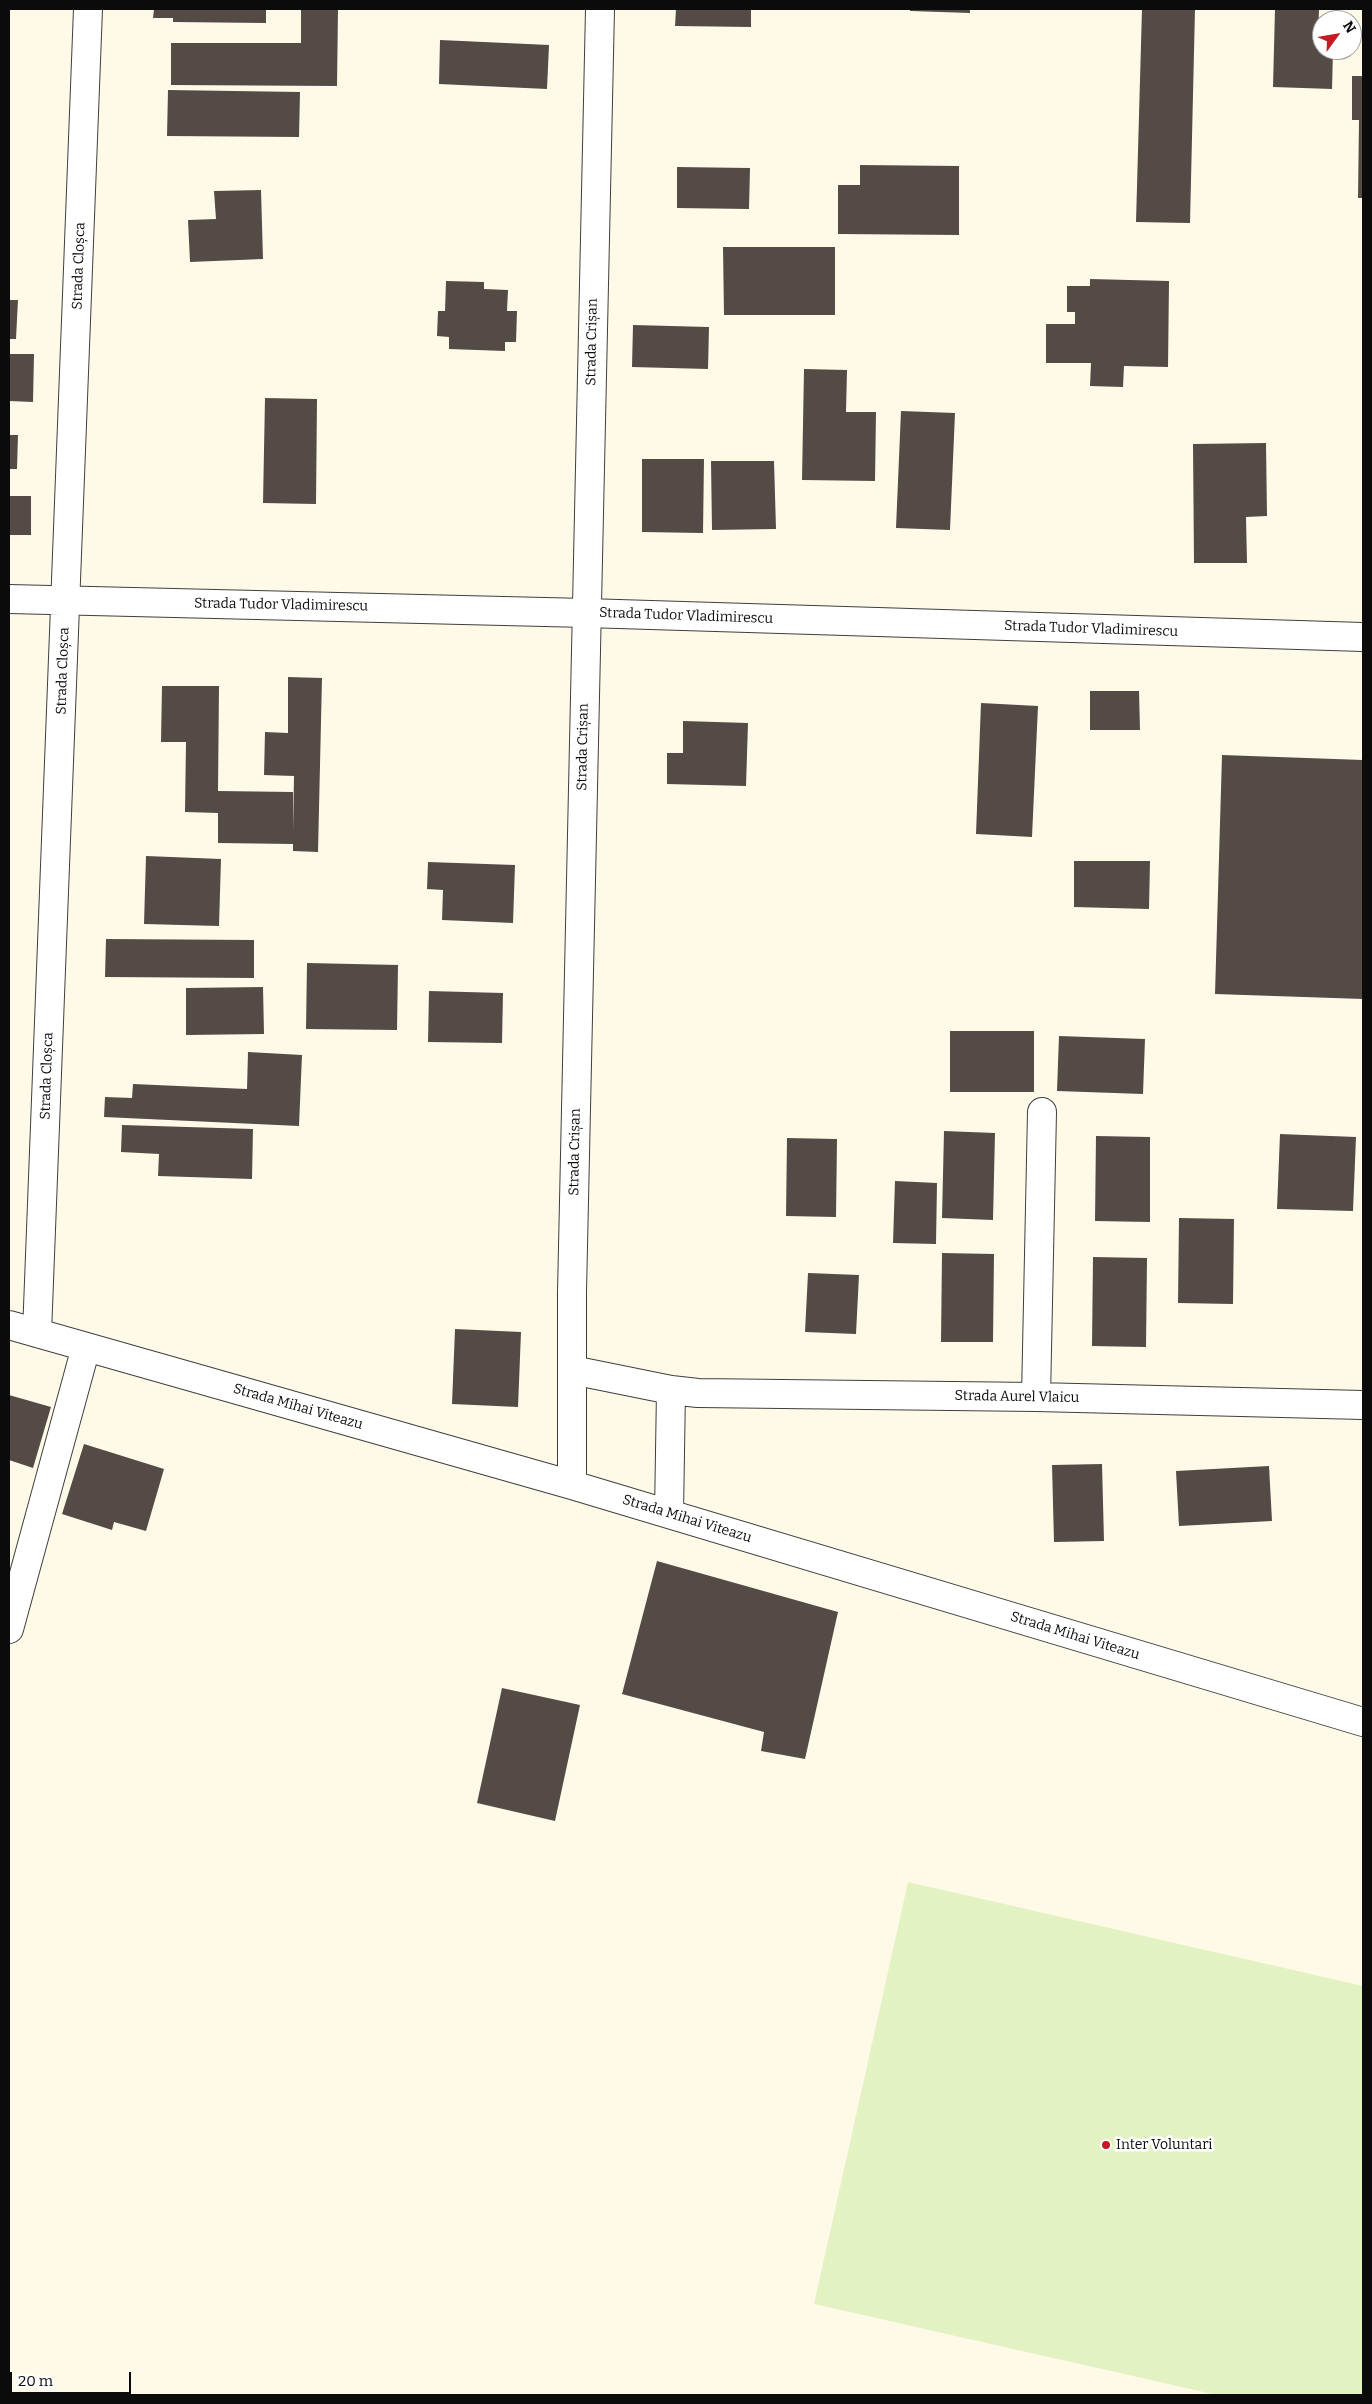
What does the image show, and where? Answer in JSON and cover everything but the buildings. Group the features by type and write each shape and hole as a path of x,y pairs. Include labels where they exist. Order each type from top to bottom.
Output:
{"street":[{"name":"Strada Cloșca","path":"37,1333 88,9"},
{"name":"Strada Crișan","path":"572,1485 572,1370 586,613 600,9"},
{"name":"Strada Tudor Vladimirescu","path":"9,599 586,613 1363,637"},
{"path":"1036,1397 1042,1112"},
{"name":"Strada Mihai Viteazu","path":"9,1325 572,1485 1363,1722"},
{"path":"9,1629 86,1347"},
{"name":"Strada Aurel Vlaicu","path":"572,1370 671,1390 698,1393 1036,1397 1363,1406"},
{"path":"669,1514 671,1390"}],"green space":[{"name":"Inter Voluntari","path":"908,1882 1363,1986 1363,2395 1217,2395 814,2304"}],"place":[{"name":"Inter Voluntari","path":"1106,2145"}]}
